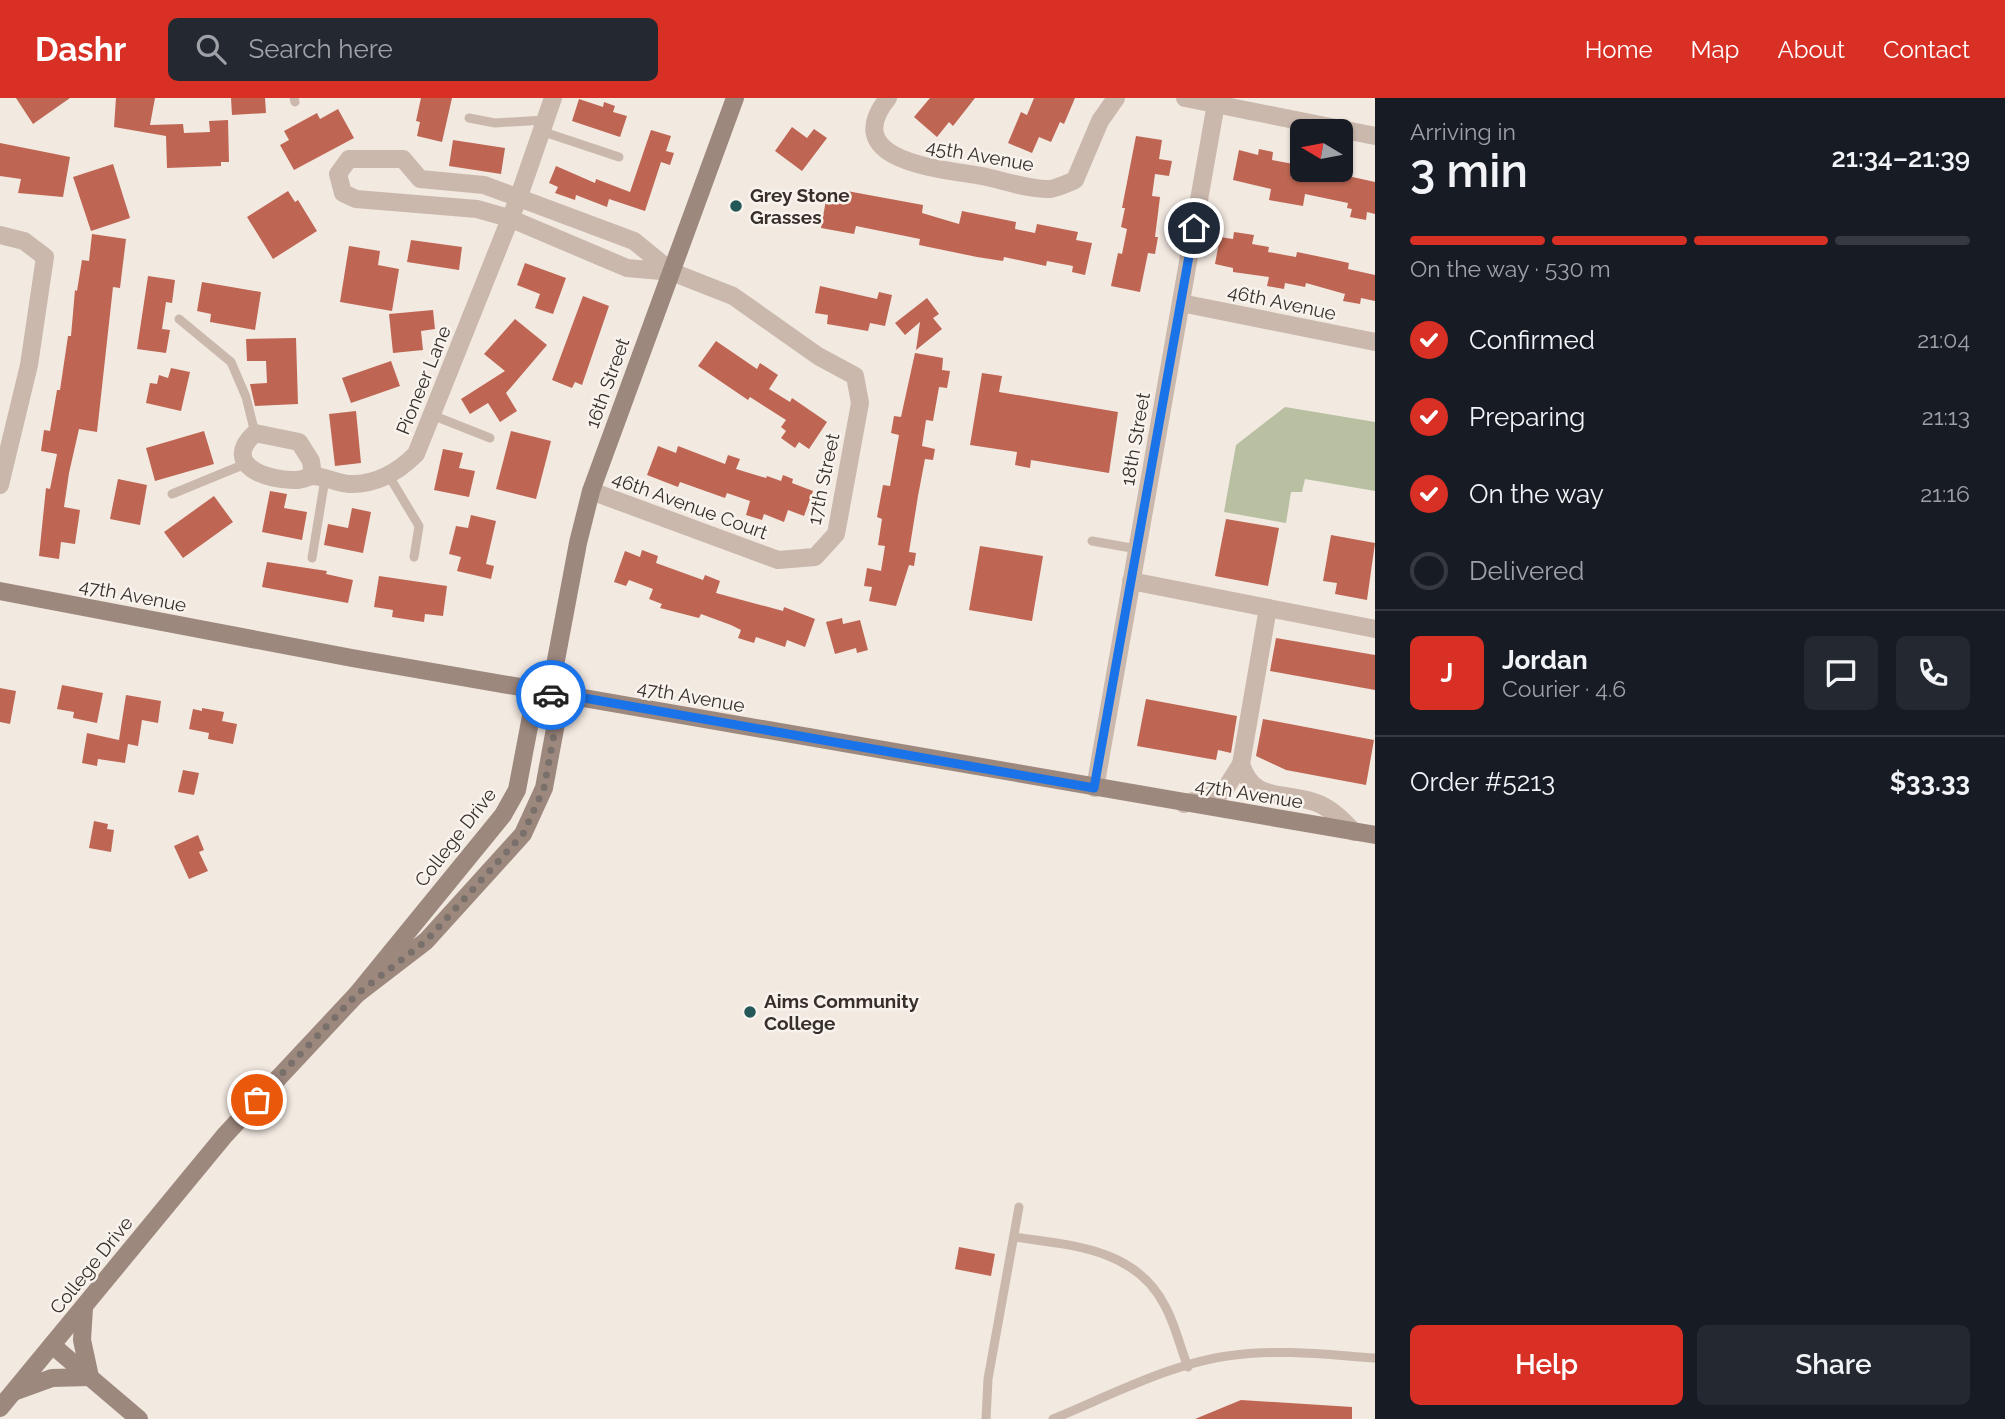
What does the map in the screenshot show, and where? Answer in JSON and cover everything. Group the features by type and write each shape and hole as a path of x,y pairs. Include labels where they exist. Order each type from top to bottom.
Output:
{"main road":[{"name":"16th Street","path":"550,692 578,543 591,491 735,98"},
{"name":"47th Avenue","path":"0,591 550,692 1375,835"},
{"name":"College Drive","path":"357,994 426,941 523,834 544,788 557,718 550,692"},
{"name":"College Drive","path":"0,1408 225,1135 357,994 503,815 517,790 532,711 550,692"},
{"path":"84,1307 82,1340 90,1377"},
{"path":"52,1345 139,1419"},
{"path":"13,1393 52,1378 90,1377"}],"street":[{"name":"Pioneer Lane","path":"244,464 256,472 296,480 319,477 349,484 388,476 416,454 518,199 552,98"},
{"name":"45th Avenue","path":"888,98 878,110 874,130 881,148 905,162 1050,189 1075,180 1100,121 1116,98"},
{"path":"1185,98 1216,101 1375,136"},
{"name":"18th Street","path":"1094,788 1216,101"},
{"path":"349,159 403,159 420,179 484,185 634,241 672,272 626,268 509,218 477,209 356,199 343,193 338,174 349,159"},
{"path":"417,204 420,179"},
{"path":"0,235 24,241 45,257 29,365 0,485"},
{"name":"17th Street","path":"672,272 733,296 817,356 855,376 860,403 836,534 815,557"},
{"name":"46th Avenue","path":"1181,303 1375,342"},
{"path":"244,464 242,455 245,442 255,433 299,442 319,477"},
{"name":"46th Avenue Court","path":"591,491 778,560 815,557"},
{"path":"1131,581 1375,629"},
{"path":"1184,804 1224,791 1241,764 1268,608"},
{"path":"1241,764 1246,779 1255,788 1319,804 1354,832"}],"lane":[{"path":"469,118 495,123 543,126 619,158"},
{"path":"179,319 231,362 246,397 255,433"},
{"path":"432,415 490,438"},
{"path":"172,494 244,464"},
{"path":"388,476 419,526 414,557"},
{"path":"312,558 319,477"},
{"path":"1092,541 1137,549"},
{"path":"986,1419 988,1379 1019,1207"},
{"path":"1014,1237 1101,1252 1122,1260 1140,1274 1166,1306 1188,1367"},
{"path":"1053,1419 1188,1367 1232,1355 1265,1352 1375,1358"}],"green space":[{"path":"1285,407 1375,422 1375,491 1305,479 1302,492 1291,492 1286,523 1224,512 1236,445"}],"building":[{"path":"16,98 70,98 33,124"},
{"path":"116,98 155,98 150,125 183,124 184,133 210,132 209,121 228,120 229,162 221,162 221,166 167,168 166,136 114,127"},
{"path":"231,98 265,98 266,113 232,115"},
{"path":"421,98 452,98 442,142 417,136 420,122 416,121"},
{"path":"930,98 975,98 953,126 949,122 937,137 914,117"},
{"path":"1034,98 1075,98 1064,124 1060,122 1051,142 1039,137 1032,153 1008,143 1021,112 1027,115"},
{"path":"579,99 603,107 604,102 615,106 613,112 627,116 620,137 572,121"},
{"path":"338,109 354,138 294,170 280,145 289,140 284,131 317,113 320,119"},
{"path":"792,127 807,138 814,129 827,138 802,171 775,151"},
{"path":"651,130 671,136 666,151 674,153 670,165 661,162 645,211 609,199 607,207 576,195 575,200 555,193 558,187 549,183 556,166 595,183 596,179 630,192"},
{"path":"1136,136 1162,140 1159,159 1172,161 1169,176 1155,174 1152,196 1160,197 1155,237 1158,237 1155,254 1148,253 1140,292 1111,286 1118,253 1122,254 1127,229 1121,227 1125,208 1122,208"},
{"path":"453,140 505,148 501,174 449,166"},
{"path":"0,143 70,157 63,197 18,193 21,179 0,176"},
{"path":"1259,149 1273,152 1272,160 1290,163 1290,182 1353,182 1353,177 1375,182 1375,214 1367,212 1366,220 1350,217 1352,209 1347,208 1348,203 1305,194 1303,206 1269,200 1271,189 1233,180 1239,150 1258,155"},
{"path":"113,164 130,218 91,231 73,177"},
{"path":"288,191 295,202 298,200 317,231 273,259 247,217"},
{"path":"847,191 923,205 922,213 959,224 962,211 1016,222 1015,229 1035,233 1037,224 1078,232 1076,240 1092,243 1085,275 1072,272 1073,266 1047,261 1046,266 1004,257 1003,261 977,257 919,245 920,239 856,226 854,234 821,228 826,200 845,204"},
{"path":"1234,232 1254,235 1252,244 1269,247 1268,252 1296,257 1297,252 1331,259 1349,263 1348,269 1375,275 1375,301 1361,298 1360,304 1343,301 1345,294 1306,283 1305,287 1285,283 1284,289 1267,286 1269,277 1233,272 1233,268 1215,264 1220,237 1233,239"},
{"path":"92,234 126,239 120,288 113,287 97,432 79,429 69,473 64,507 80,510 75,544 61,542 59,559 39,556 46,488 50,489 57,454 41,451 44,430 50,431 57,390 60,390 68,336 71,336 75,290 77,291 82,260 89,261"},
{"path":"411,240 462,247 459,270 407,262"},
{"path":"349,246 380,251 378,265 399,269 392,311 340,302"},
{"path":"525,263 566,278 553,314 535,308 540,294 517,285"},
{"path":"148,276 175,280 172,303 166,302 162,329 170,330 166,353 137,349"},
{"path":"202,282 261,292 255,330 210,322 211,314 197,311"},
{"path":"820,286 877,299 879,292 892,295 885,326 870,323 868,331 827,324 828,315 815,313"},
{"path":"583,296 609,306 582,385 575,382 572,388 552,380"},
{"path":"927,298 939,314 933,318 942,329 916,350 920,322 905,335 895,323"},
{"path":"433,310 435,329 421,331 423,350 393,353 389,314"},
{"path":"515,319 547,345 506,393 517,411 500,422 488,403 470,414 461,399 505,371 484,354"},
{"path":"296,338 298,404 255,406 250,384 267,383 266,361 247,361 246,339"},
{"path":"716,341 757,369 760,363 778,375 769,389 790,402 792,398 827,422 809,449 799,442 795,448 781,438 786,431 781,427 786,420 750,397 748,400 698,366"},
{"path":"915,353 943,358 942,370 950,371 947,388 939,387 933,421 926,420 922,446 935,449 933,460 925,459 918,496 909,552 916,553 914,566 909,565 896,606 869,601 872,587 864,586 867,568 881,571 885,546 878,545 882,519 877,517 883,485 890,486 899,435 891,433 894,416 901,417"},
{"path":"391,361 400,386 351,403 342,378"},
{"path":"171,368 190,372 181,411 146,403 150,383 157,384 159,375 168,378"},
{"path":"982,373 1002,376 999,392 1118,412 1109,473 1031,460 1030,468 1015,465 1017,452 970,445"},
{"path":"356,411 361,463 335,466 329,414"},
{"path":"204,431 214,464 155,481 146,448"},
{"path":"511,431 551,441 536,499 496,489"},
{"path":"658,446 676,453 678,446 725,464 728,455 740,459 736,469 781,481 783,475 793,479 792,483 813,491 804,516 788,510 784,522 764,514 762,520 746,515 750,501 727,493 725,498 680,482 678,487 647,475"},
{"path":"443,449 463,453 459,468 475,471 469,497 434,490"},
{"path":"118,479 147,485 140,525 110,519"},
{"path":"270,491 287,494 284,508 307,512 302,540 262,532"},
{"path":"214,496 233,522 183,558 164,532"},
{"path":"352,508 371,512 363,553 324,545 328,524 348,528"},
{"path":"471,515 496,521 486,564 494,566 491,579 457,571 461,557 449,554 456,526 468,528"},
{"path":"1226,519 1279,528 1268,586 1215,576"},
{"path":"1331,535 1375,543 1367,600 1335,594 1337,583 1323,581"},
{"path":"980,546 1043,556 1032,621 969,610"},
{"path":"642,550 658,556 656,563 703,580 705,575 720,581 716,593 783,611 784,607 815,619 805,647 787,640 785,647 756,637 754,643 738,638 741,630 731,625 701,614 699,618 660,608 662,604 649,599 653,589 629,580 626,586 614,582 625,551 640,557"},
{"path":"267,562 327,571 326,574 353,580 348,603 262,587"},
{"path":"379,576 447,586 443,616 425,614 424,622 392,617 393,610 374,607"},
{"path":"842,618 843,624 860,620 868,650 857,653 856,648 835,654 826,622"},
{"path":"1276,638 1375,655 1375,690 1270,671"},
{"path":"62,685 103,693 97,723 73,718 74,712 57,709"},
{"path":"0,688 16,691 10,724 0,722"},
{"path":"126,695 161,701 158,723 142,720 138,746 128,744 125,763 98,759 97,766 82,763 87,733 119,740"},
{"path":"1146,699 1237,716 1231,753 1218,750 1216,760 1137,746"},
{"path":"202,708 224,712 222,721 237,724 233,744 208,739 209,733 189,729 193,709 202,711"},
{"path":"1263,719 1374,740 1366,785 1286,770 1256,756"},
{"path":"183,770 199,773 194,795 178,792"},
{"path":"94,821 108,824 107,829 114,830 111,852 89,848"},
{"path":"198,835 204,850 199,852 208,871 189,879 174,846"},
{"path":"959,1247 995,1254 991,1276 955,1269"},
{"path":"1241,1400 1352,1407 1352,1419 1195,1419"}],"way so far":[{"path":"257,1100 357,994 426,941 523,834 544,788 557,718 551,695"}],"place":[{"name":"Grey Stone Grasses","path":"736,206"},
{"name":"Aims Community College","path":"750,1012"}],"route":[{"path":"551,695 550,692 1094,788 1194,228"}]}
